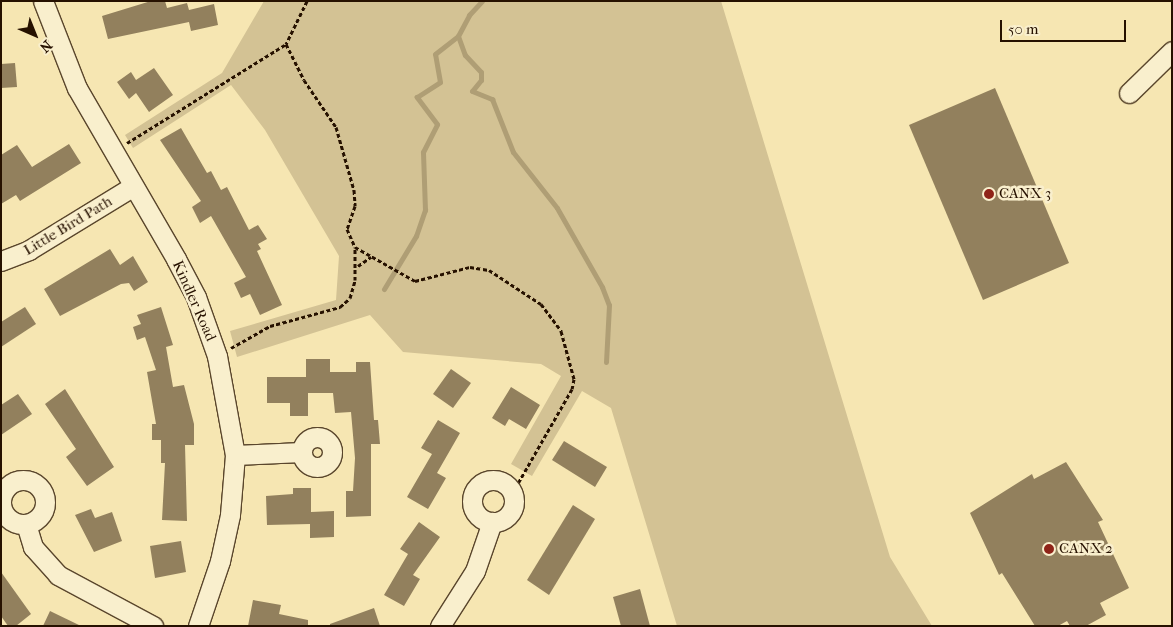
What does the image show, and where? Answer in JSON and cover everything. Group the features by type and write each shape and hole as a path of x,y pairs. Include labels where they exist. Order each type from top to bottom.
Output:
{"street":[{"name":"Kindler Road","path":"43,1 77,88 196,297 217,356 234,455 230,515 220,561 198,626"},
{"path":"1129,93 1172,51"},
{"name":"Little Bird Path","path":"1,261 29,250 132,187"},
{"path":"234,455 302,452"},
{"path":"440,626 475,571 492,522 510,514 513,492 506,484 490,479 473,490 474,513 492,522"},
{"path":"26,524 33,547 58,575 153,626"}],"path":[{"path":"126,144 286,44 308,1"},
{"path":"217,356 270,326 340,307 350,298 358,266 355,247 347,229 355,206 354,190 336,127 304,80 286,44"},
{"path":"355,247 406,278 422,282 454,270 489,270 541,304 561,331 574,379 572,389 513,492"},
{"path":"358,266 371,257"}],"shaded area":[{"path":"264,1 721,1 890,557 932,626 677,626 611,408 582,391 532,476 511,464 561,376 541,364 403,352 370,315 237,357 230,331 336,300 339,256 265,130 231,85 133,148 125,135 222,73"}],"building":[{"path":"151,1 165,1 167,8 187,3 189,10 214,4 218,25 191,31 189,22 108,39 102,16"},
{"path":"15,63 17,87 1,88 1,64"},
{"path":"154,68 173,95 149,112 136,93 129,99 117,82 131,72 136,80"},
{"name":"CANX 3","path":"995,88 1069,263 983,300 909,125"},
{"path":"181,128 207,173 211,171 221,190 227,187 249,230 258,225 267,239 258,244 261,249 257,251 282,305 260,315 250,294 241,298 234,283 246,277 211,216 200,223 192,207 201,201 160,140"},
{"path":"69,144 81,163 20,201 16,195 1,204 1,155 17,145 32,167"},
{"path":"110,249 120,265 133,256 148,282 134,291 129,283 121,284 60,316 44,289"},
{"path":"25,307 36,324 1,347 1,322"},
{"path":"161,307 173,345 166,347 173,387 184,385 194,424 194,445 185,445 187,521 162,520 165,463 161,463 161,440 152,440 152,424 156,424 147,372 156,370 145,337 137,340 133,327 141,324 137,315"},
{"path":"306,359 330,359 330,372 356,372 356,362 370,362 374,420 378,420 380,444 371,444 371,516 346,517 346,491 353,491 355,458 351,412 335,413 333,393 308,393 308,416 290,416 290,403 267,403 267,377 306,377"},
{"path":"451,369 471,383 453,408 433,394"},
{"path":"511,387 540,405 526,429 509,419 505,426 492,418"},
{"path":"65,389 114,467 87,486 66,457 76,449 45,404"},
{"path":"18,394 32,414 1,435 1,405"},
{"path":"438,420 460,433 437,473 446,478 428,509 407,497 432,454 421,448"},
{"path":"564,441 607,467 595,487 552,460"},
{"name":"CANX 2","path":"1066,462 1103,520 1098,522 1129,588 1100,603 1106,615 1086,626 1070,626 1067,621 1058,626 1035,626 1002,573 999,575 970,513 1032,474 1034,479"},
{"path":"293,488 311,488 311,512 334,511 334,537 310,538 310,524 267,525 266,496 293,494"},
{"path":"573,505 595,519 549,595 527,580"},
{"path":"91,509 95,518 112,512 122,541 94,552 75,515"},
{"path":"419,522 440,537 413,575 420,579 404,606 384,595 408,554 400,549"},
{"path":"181,541 186,572 155,578 150,546"},
{"path":"1,572 31,614 16,626 8,626 1,616"},
{"path":"640,589 650,626 621,626 613,597"},
{"path":"253,600 281,605 279,614 308,620 308,626 248,626"},
{"path":"374,608 380,626 330,626 330,624"},
{"path":"50,611 81,626 43,626"}],"waterway":[{"path":"384,289 416,236 425,210 423,152 437,124 417,97 440,82 435,54 458,36 469,15 482,1"},
{"path":"458,36 465,55 481,72 481,80 472,91 492,99 513,152 557,208 602,287 609,305 606,362"}],"place":[{"name":"CANX 3","path":"989,194"},
{"name":"CANX 2","path":"1049,549"}]}
